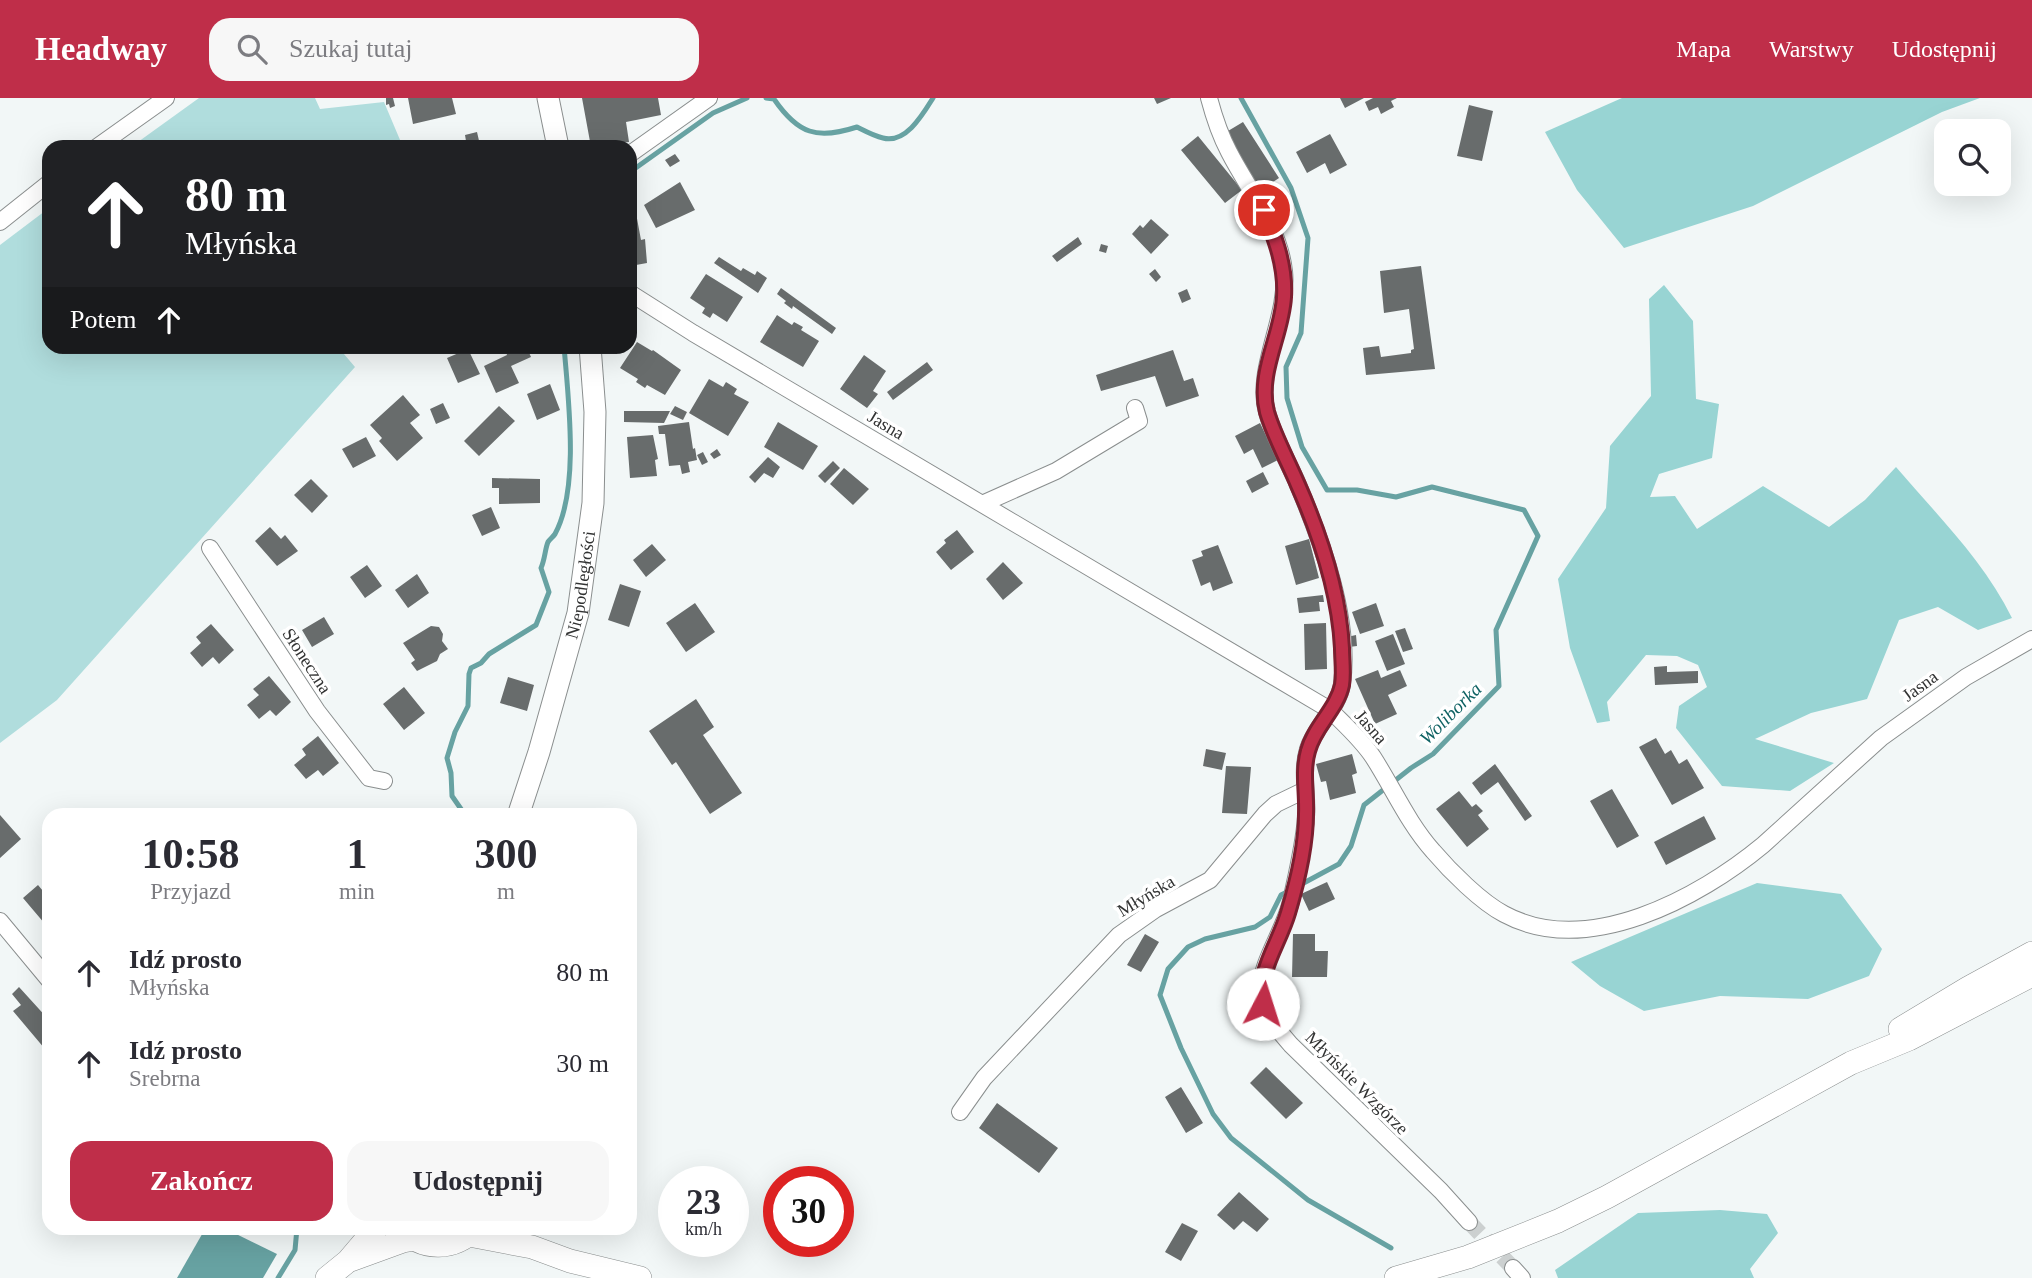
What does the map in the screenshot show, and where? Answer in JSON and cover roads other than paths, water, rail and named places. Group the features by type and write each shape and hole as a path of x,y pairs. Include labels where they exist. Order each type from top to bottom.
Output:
{"main road":[{"path":"1851,1063 1909,1039 1997,994 2030,961"},
{"path":"1396,1278 1468,1257 1558,1221 1607,1197 1851,1063 1904,1026 2030,961"},
{"path":"1997,994 2032,994"},
{"path":"327,1278 348,1261 370,1235"},
{"path":"348,1261 404,1241 407,1235"},
{"path":"410,1235 428,1245 442,1246 457,1242 468,1235"},
{"path":"485,1235 532,1247 570,1261 640,1278"},
{"path":"519,1235 532,1247"}],"street":[{"path":"107,140 166,98"},
{"path":"548,98 557,140"},
{"path":"637,149 709,98"},
{"path":"1209,98 1229,153 1264,210 1284,271 1284,299 1270,356 1266,410 1314,523 1330,572 1341,630 1341,688 1309,748 1305,766 1305,790"},
{"path":"0,222 42,189"},
{"name":"Jasna","path":"637,297 1330,710 1360,740 1432,850 1453,873 1504,914 1539,926 1579,929 1609,925 1638,917 1694,893 1725,874 1763,845 1881,738 1966,677 2032,639"},
{"name":"Niepodległości","path":"521,808 540,752 578,613 593,503 595,412 591,354"},
{"path":"982,504 1056,471 1139,421 1135,408"},
{"name":"Słoneczna","path":"210,548 317,711 369,778 384,781"},
{"name":"Młyńskie Wzgórze","path":"1305,790 1306,815 1297,874 1291,902 1261,984 1263,1004 1291,1045 1441,1191 1469,1222"},
{"name":"Młyńska","path":"960,1112 984,1078 1119,935 1156,909 1210,880 1265,814 1276,804 1305,790"},
{"path":"0,921 42,972"}],"waterway":[{"path":"637,167 713,113 747,98"},
{"path":"766,98 774,99 791,120 810,131 831,133 857,127 876,136 891,139 899,137 913,126 933,98"},
{"name":"Woliborka","path":"1241,98 1291,188 1308,238 1301,333 1286,367 1287,398 1302,447 1327,490 1357,490 1396,497 1432,487 1524,510 1538,536 1496,630 1499,686 1433,754 1364,805 1351,846 1339,864 1300,885"},
{"path":"460,808 452,796 447,758 455,732 468,706 471,668 536,625 549,592 541,568 548,542 555,534 563,515 570,468 570,416 565,354"},
{"name":"Woliborka","path":"1291,890 1281,895 1270,917 1255,927 1205,939 1188,947 1168,969 1160,995 1181,1048 1213,1114 1231,1138 1308,1200 1391,1248"},
{"path":"278,1278 295,1250 296,1235"}],"tunnel":[{"path":"1469,1222 1513,1268"}]}
